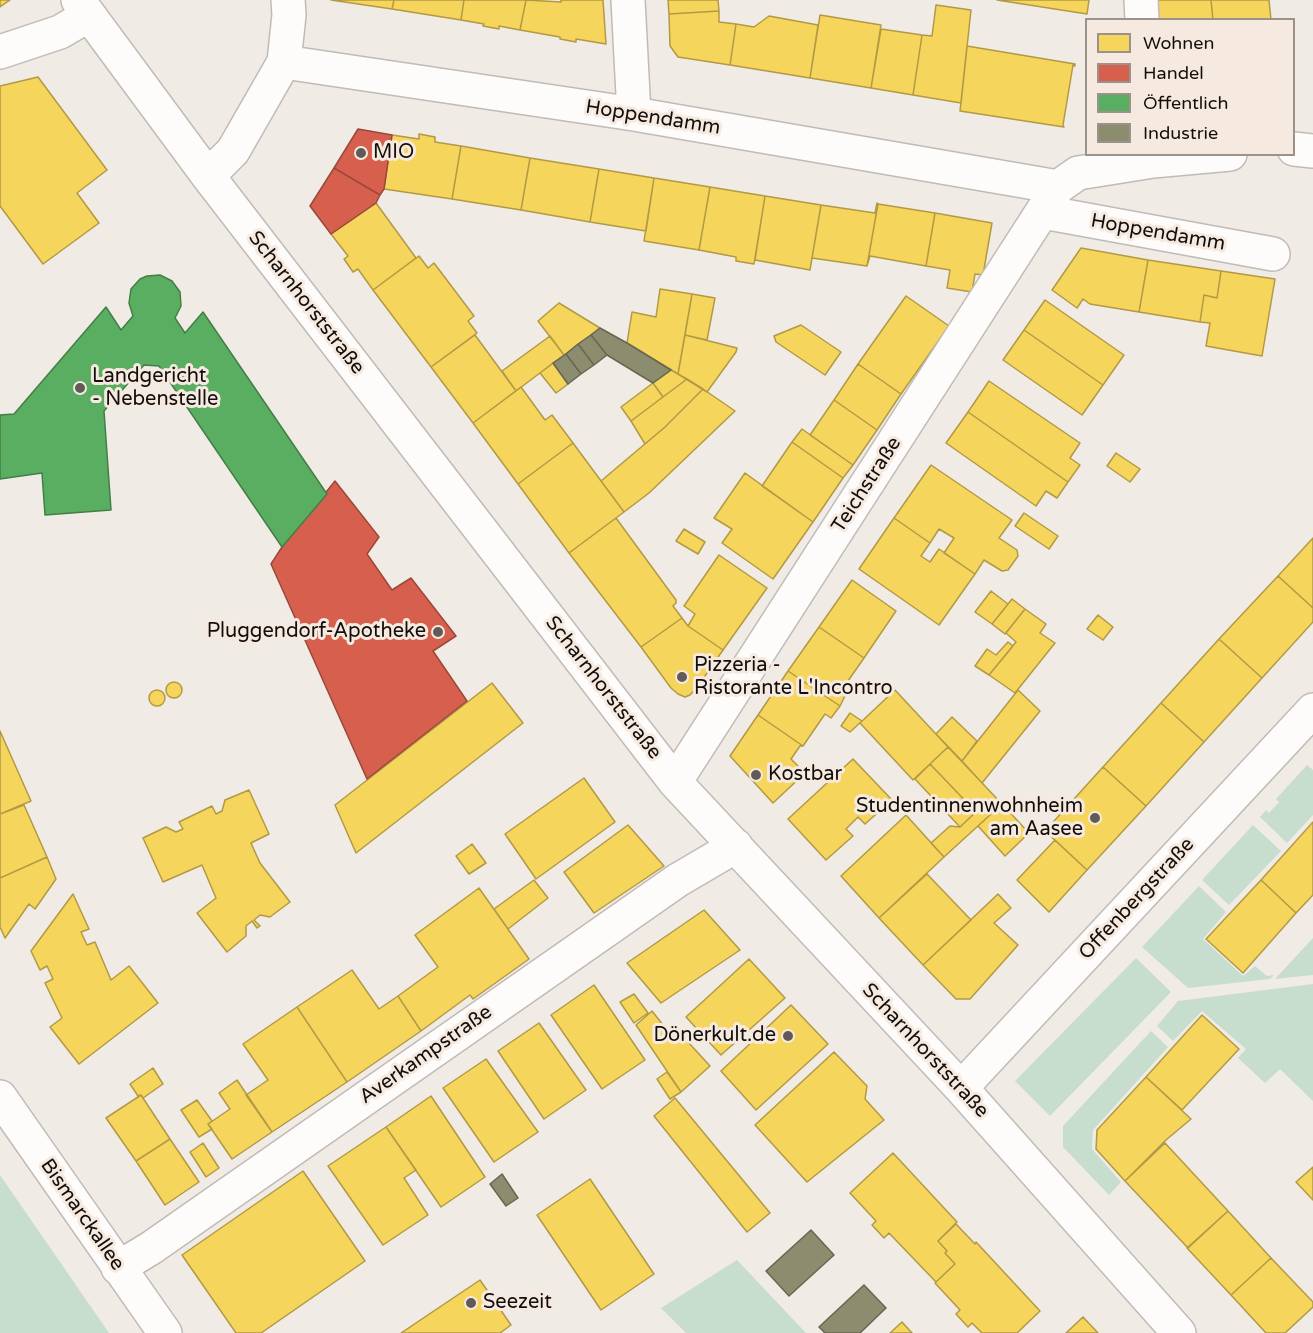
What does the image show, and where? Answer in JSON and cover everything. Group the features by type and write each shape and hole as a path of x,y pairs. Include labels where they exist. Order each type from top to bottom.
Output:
{"street":[{"path":"208,176 233,151 284,62 289,15 288,0"},
{"path":"628,0 634,114"},
{"path":"1141,0 1142,18"},
{"path":"0,52 60,32 84,8"},
{"name":"Scharnhorststraße","path":"84,8 208,176 675,782 961,1088 1179,1333"},
{"name":"Hoppendamm","path":"284,62 634,114 1051,200 1273,254"},
{"path":"1295,150 1311,149 1313,151"},
{"path":"1051,200 1078,173 1153,158 1192,156"},
{"name":"Teichstraße","path":"675,782 1051,200"},
{"name":"Offenbergstraße","path":"961,1088 1313,710"},
{"name":"Averkampstraße","path":"118,1268 678,880 736,846"},
{"name":"Bismarckallee","path":"0,1097 165,1333"}],"green space":[{"path":"1307,765 1313,770 1313,815 1287,843 1260,817 1266,810 1269,813 1279,802 1276,799"},
{"path":"1253,825 1281,851 1229,905 1202,880"},
{"path":"1199,886 1226,912 1203,939 1243,976 1255,966 1267,976 1274,975 1270,979 1188,988 1142,947"},
{"path":"1313,938 1313,975 1275,979"},
{"path":"1136,958 1171,992 1050,1116 1015,1081"},
{"path":"1313,984 1313,1101 1280,1069 1265,1083 1238,1058 1246,1049 1202,1011 1173,1041 1157,1026 1178,1001"},
{"path":"1151,1031 1168,1047 1093,1130 1092,1149 1121,1182 1109,1195 1063,1147 1063,1126"},
{"path":"0,1175 109,1333 0,1333"},
{"path":"737,1260 806,1333 686,1333 661,1308"}],"building: Wohnen":[{"path":"0,0 10,0 0,7"},
{"path":"331,0 394,0 392,9"},
{"path":"394,0 464,0 461,20 392,9"},
{"path":"464,0 526,0 520,30 499,26 499,29 461,20"},
{"path":"526,0 561,2 561,0 603,0 606,44 576,39 576,42 520,30"},
{"path":"668,0 718,0 719,11 669,14"},
{"path":"997,0 1089,0 1087,14"},
{"path":"1153,0 1211,0 1213,18 1155,18"},
{"path":"1211,0 1269,0 1271,18 1213,18"},
{"path":"936,5 971,10 961,103 913,95 922,35 932,36"},
{"path":"719,11 719,22 736,24 730,65 678,57 670,46 669,14"},
{"path":"820,15 881,25 871,88 810,78"},
{"path":"769,16 818,25 810,78 730,65 736,24 754,27"},
{"path":"881,29 922,35 913,95 871,88"},
{"path":"967,46 1075,64 1064,127 960,111"},
{"path":"38,77 107,170 77,193 99,223 43,264 0,206 0,86"},
{"path":"419,134 435,137 435,142 461,146 452,199 384,189 392,135 419,139"},
{"path":"461,146 530,158 521,210 452,199"},
{"path":"530,158 599,169 590,222 521,210"},
{"path":"599,169 654,178 646,231 590,222"},
{"path":"654,178 710,187 699,250 644,241"},
{"path":"710,187 765,196 754,264 736,261 736,257 699,250"},
{"path":"765,196 821,205 810,270 755,260"},
{"path":"376,203 416,258 373,290 358,269 353,272 344,259 348,256 331,234"},
{"path":"877,203 867,266 812,258 821,205 875,213"},
{"path":"878,204 935,213 926,266 870,256 867,266"},
{"path":"935,213 992,223 983,275 975,274 972,292 947,288 950,270 926,266"},
{"path":"1081,248 1148,260 1139,312 1090,304 1083,299 1077,308 1052,290"},
{"path":"419,256 428,268 434,263 474,316 468,321 477,333 431,367 373,290"},
{"path":"1148,260 1221,271 1217,298 1204,295 1200,322 1139,312"},
{"path":"1221,271 1275,279 1262,356 1206,346 1210,323 1200,322 1204,295 1217,298"},
{"path":"660,289 692,294 678,374 627,343 632,312 656,317"},
{"path":"692,294 715,298 707,340 685,335"},
{"path":"906,296 949,326 901,394 858,364"},
{"path":"1045,300 1124,355 1103,385 1024,330"},
{"path":"559,303 600,328 564,355 538,321"},
{"path":"801,325 841,352 825,375 776,342 774,336"},
{"path":"1024,330 1103,385 1082,415 1003,360"},
{"path":"475,335 516,391 473,423 431,367"},
{"path":"685,335 737,348 707,392 678,374"},
{"path":"550,336 564,355 516,391 502,371"},
{"path":"553,363 568,384 556,393 540,373"},
{"path":"858,364 901,394 877,430 834,400"},
{"path":"671,370 687,379 663,397 653,383"},
{"path":"687,379 703,389 645,444 631,421"},
{"path":"989,381 1080,443 1070,458 1080,465 1068,482 968,412"},
{"path":"653,383 663,397 631,421 621,407"},
{"path":"521,387 545,420 552,415 573,443 518,484 473,423"},
{"path":"703,389 735,411 649,493 624,512 601,481 665,427"},
{"path":"834,400 877,430 853,465 810,435"},
{"path":"968,412 1068,482 1057,498 1046,491 1036,506 946,443"},
{"path":"802,429 853,465 843,478 792,442"},
{"path":"792,442 843,478 813,522 762,486"},
{"path":"573,443 624,512 569,553 518,484"},
{"path":"1116,453 1140,469 1130,482 1107,466"},
{"path":"931,465 1012,520 999,538 1017,550 1018,556 1008,570 1002,571 984,560 975,574 944,553 954,538 939,529 930,543 894,518"},
{"path":"745,473 813,522 773,579 722,543 732,529 714,518"},
{"path":"1024,513 1058,536 1049,549 1015,526"},
{"path":"616,518 676,600 673,606 682,618 641,647 569,553"},
{"path":"894,518 930,543 921,556 930,562 939,549 975,574 939,625 859,569"},
{"path":"684,529 705,542 698,554 676,541"},
{"path":"1313,538 1313,608 1278,576"},
{"path":"719,555 767,588 723,650 688,626 695,614 684,606"},
{"path":"1278,576 1313,608 1313,622 1262,678 1219,639"},
{"path":"852,580 896,611 864,658 819,627"},
{"path":"991,591 1008,604 992,624 975,612"},
{"path":"1012,599 1025,609 1005,634 992,624"},
{"path":"1025,609 1046,624 1040,633 1055,643 1015,693 989,675 1016,642 1006,633"},
{"path":"1098,615 1113,627 1103,640 1087,629"},
{"path":"682,618 688,626 723,650 698,686 685,697 671,688 641,647"},
{"path":"819,627 864,658 841,691 846,694 840,706 788,671"},
{"path":"1219,639 1262,678 1204,742 1161,703"},
{"path":"1008,642 1013,646 989,675 975,666 987,649 996,655"},
{"path":"788,671 840,706 831,718 825,714 803,746 758,715"},
{"path":"174,682 180,684 182,690 180,696 174,698 168,696 166,690 168,684"},
{"path":"492,683 523,723 356,853 335,805"},
{"path":"157,690 163,692 165,698 163,704 157,706 151,704 149,698 151,692"},
{"path":"895,690 948,747 913,780 860,723"},
{"path":"1018,690 1040,711 982,783 962,761"},
{"path":"1161,703 1204,742 1146,806 1103,767"},
{"path":"850,713 862,721 850,732 841,726"},
{"path":"758,715 803,746 800,746 791,759 805,773 773,803 730,756"},
{"path":"952,717 977,741 962,761 936,734"},
{"path":"0,731 31,801 0,814"},
{"path":"948,747 1002,804 944,857 931,843 950,826 960,827 976,812 930,764"},
{"path":"853,759 892,800 865,824 858,817 846,829 853,836 826,860 788,819"},
{"path":"930,764 976,812 960,827 915,779"},
{"name":"Studentinnenwohnheim am Aasee","path":"1103,767 1146,806 1087,870 1045,831"},
{"path":"584,778 615,822 536,879 505,834"},
{"path":"249,790 269,834 251,843 260,863 290,902 270,917 260,915 254,920 260,926 257,928 252,921 246,926 246,936 227,952 197,913 216,898 202,865 163,882 143,838 166,827 176,832 183,829 179,822 212,806 216,814 222,811 225,800"},
{"path":"1002,804 1029,833 1005,856 978,826"},
{"path":"24,805 47,857 0,878 0,814"},
{"path":"906,815 944,857 879,918 841,876"},
{"path":"1313,822 1313,895 1296,913 1261,880"},
{"path":"628,825 664,866 594,913 564,872"},
{"path":"1055,840 1087,870 1049,912 1017,880"},
{"path":"472,844 486,863 469,874 456,856"},
{"path":"47,857 56,879 35,909 29,904 5,938 0,927 0,878"},
{"path":"927,874 971,920 923,965 879,918"},
{"path":"534,880 548,898 508,929 494,909"},
{"path":"1261,880 1296,913 1243,973 1206,939"},
{"path":"479,888 529,959 473,999 470,995 421,1031 398,996 438,967 415,935"},
{"path":"73,894 89,929 81,932 87,945 95,942 111,980 129,966 158,1003 79,1064 50,1027 62,1018 45,983 53,979 47,966 40,970 31,951"},
{"path":"998,894 1011,908 994,923 1018,945 970,999 956,999 923,965"},
{"path":"704,910 740,950 661,1003 627,963"},
{"path":"749,959 785,998 721,1055 686,1017"},
{"path":"352,970 379,1009 398,996 421,1031 347,1082 297,1007"},
{"path":"594,985 645,1060 602,1089 551,1015"},
{"path":"634,994 648,1013 634,1023 620,1002"},
{"path":"791,1005 828,1044 756,1110 721,1071"},
{"path":"297,1007 347,1082 272,1132 246,1095 268,1080 243,1044"},
{"path":"652,1011 671,1035 677,1030 710,1066 681,1092 636,1025"},
{"path":"1202,1015 1239,1049 1182,1110 1146,1077"},
{"path":"539,1023 586,1090 544,1119 498,1051"},
{"path":"834,1052 867,1086 865,1099 884,1120 807,1182 755,1125"},
{"path":"486,1059 538,1132 494,1162 443,1088"},
{"path":"153,1068 163,1084 143,1098 141,1095 138,1096 130,1084"},
{"path":"667,1072 681,1092 670,1099 657,1079"},
{"path":"1146,1077 1191,1119 1166,1140 1125,1181 1096,1149 1097,1130"},
{"path":"237,1080 272,1132 232,1159 208,1124 230,1109 219,1093"},
{"path":"141,1095 170,1139 136,1161 106,1118"},
{"path":"431,1096 485,1177 441,1207 386,1127"},
{"path":"675,1098 770,1213 747,1232 654,1116"},
{"path":"197,1100 212,1121 208,1124 212,1129 199,1137 181,1110"},
{"path":"386,1127 416,1170 404,1178 428,1215 383,1245 328,1166"},
{"path":"170,1139 199,1182 165,1205 136,1161"},
{"path":"203,1143 219,1168 206,1177 190,1152"},
{"path":"1165,1143 1228,1211 1188,1248 1125,1181"},
{"path":"893,1153 957,1222 938,1241 955,1264 936,1282 889,1233 884,1238 872,1225 876,1221 850,1193"},
{"path":"1313,1167 1313,1200 1296,1182"},
{"path":"303,1171 365,1261 261,1333 236,1333 182,1255"},
{"path":"590,1179 654,1274 601,1310 537,1215"},
{"path":"1228,1211 1271,1258 1231,1295 1187,1248"},
{"path":"956,1224 975,1244 976,1242 1040,1311 1017,1333 982,1333 972,1323 968,1327 956,1314 960,1310 935,1283 955,1264 938,1241"},
{"path":"1271,1258 1313,1302 1313,1307 1285,1333 1266,1333 1231,1295"},
{"name":"Seezeit","path":"480,1280 511,1325 500,1333 401,1333"},
{"path":"1083,1317 1098,1333 1066,1333"},
{"path":"902,1322 912,1333 890,1333"}],"building: Handel":[{"path":"358,129 392,135 384,189 380,195 334,168"},
{"path":"334,168 380,195 376,203 331,234 310,206"},
{"path":"335,481 379,537 367,554 392,590 411,578 456,636 433,651 467,701 367,779 271,564"}],"building: Öffentlich":[{"name":"Landgericht - Nebenstelle","path":"160,275 172,281 180,292 181,306 175,318 185,333 203,312 327,494 282,547 159,366 144,365 104,411 111,510 45,515 42,473 0,479 0,415 14,414 106,307 121,330 133,316 129,303 131,289 140,279"}],"building: Industrie":[{"path":"600,328 671,370 653,383 607,355 591,335"},
{"path":"591,335 607,355 594,365 578,344"},
{"path":"578,344 594,365 581,374 566,354"},
{"path":"566,354 581,374 568,384 553,363"},
{"path":"502,1174 518,1198 506,1206 490,1184"},
{"path":"811,1230 834,1255 789,1296 766,1271"},
{"path":"864,1285 886,1308 860,1333 825,1333 819,1327"}],"place":[{"name":"MIO","path":"361,153"},
{"name":"Landgericht - Nebenstelle","path":"80,388"},
{"name":"Pluggendorf-Apotheke","path":"438,632"},
{"name":"Pizzeria - Ristorante L'Incontro","path":"682,677"},
{"name":"Kostbar","path":"756,775"},
{"name":"Studentinnenwohnheim am Aasee","path":"1095,818"},
{"name":"Dönerkult.de","path":"788,1036"},
{"name":"Seezeit","path":"471,1303"}]}
